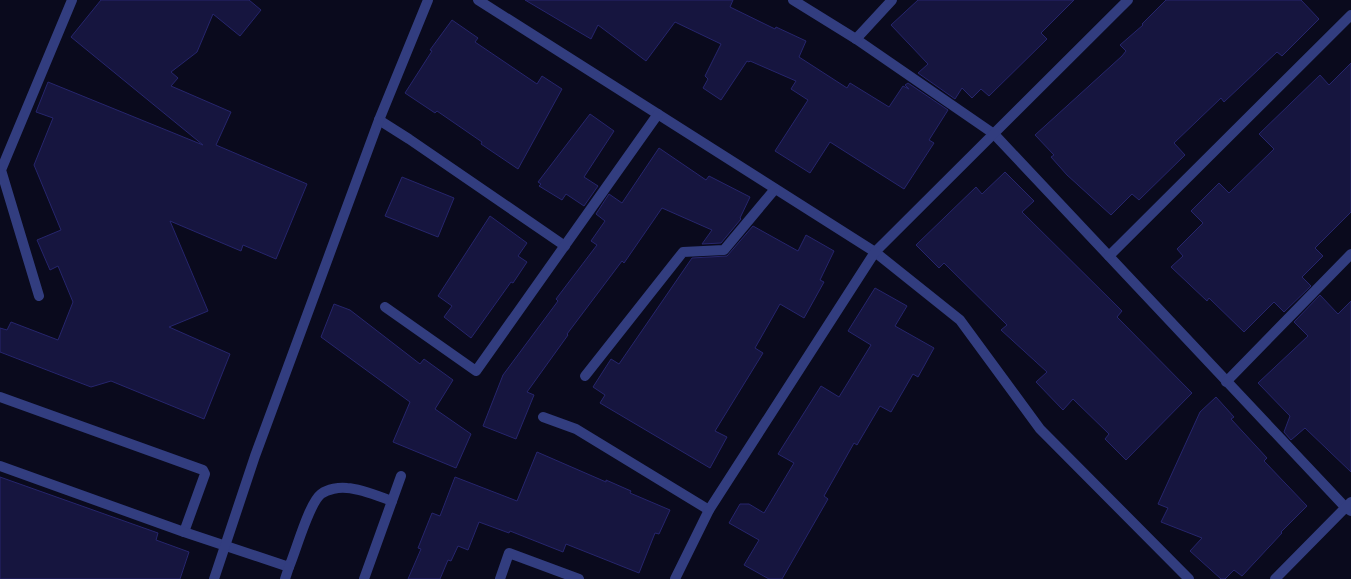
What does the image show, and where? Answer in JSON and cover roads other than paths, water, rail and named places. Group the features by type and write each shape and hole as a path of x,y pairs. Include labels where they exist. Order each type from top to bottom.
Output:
{"street":[{"path":"39,296 1,170 72,0"},
{"path":"214,579 259,447 379,120 428,0"},
{"path":"478,0 875,252 960,320 1040,429 1189,579"},
{"path":"793,0 856,39 994,134 1226,382 1349,507 1275,579"},
{"path":"856,39 892,0"},
{"path":"674,579 709,510 875,252 1128,0"},
{"path":"1109,256 1351,15"},
{"path":"385,307 476,371 658,114"},
{"path":"379,120 564,246"},
{"path":"585,376 683,252 724,250 775,189"},
{"path":"1226,382 1351,254"},
{"path":"0,397 203,470 205,474 184,532"},
{"path":"543,417 576,429 709,510"},
{"path":"0,466 184,532 289,567"},
{"path":"364,579 401,476"},
{"path":"285,579 311,510 318,497 324,492 347,488 392,501"},
{"path":"500,579 509,553 579,579"}]}
